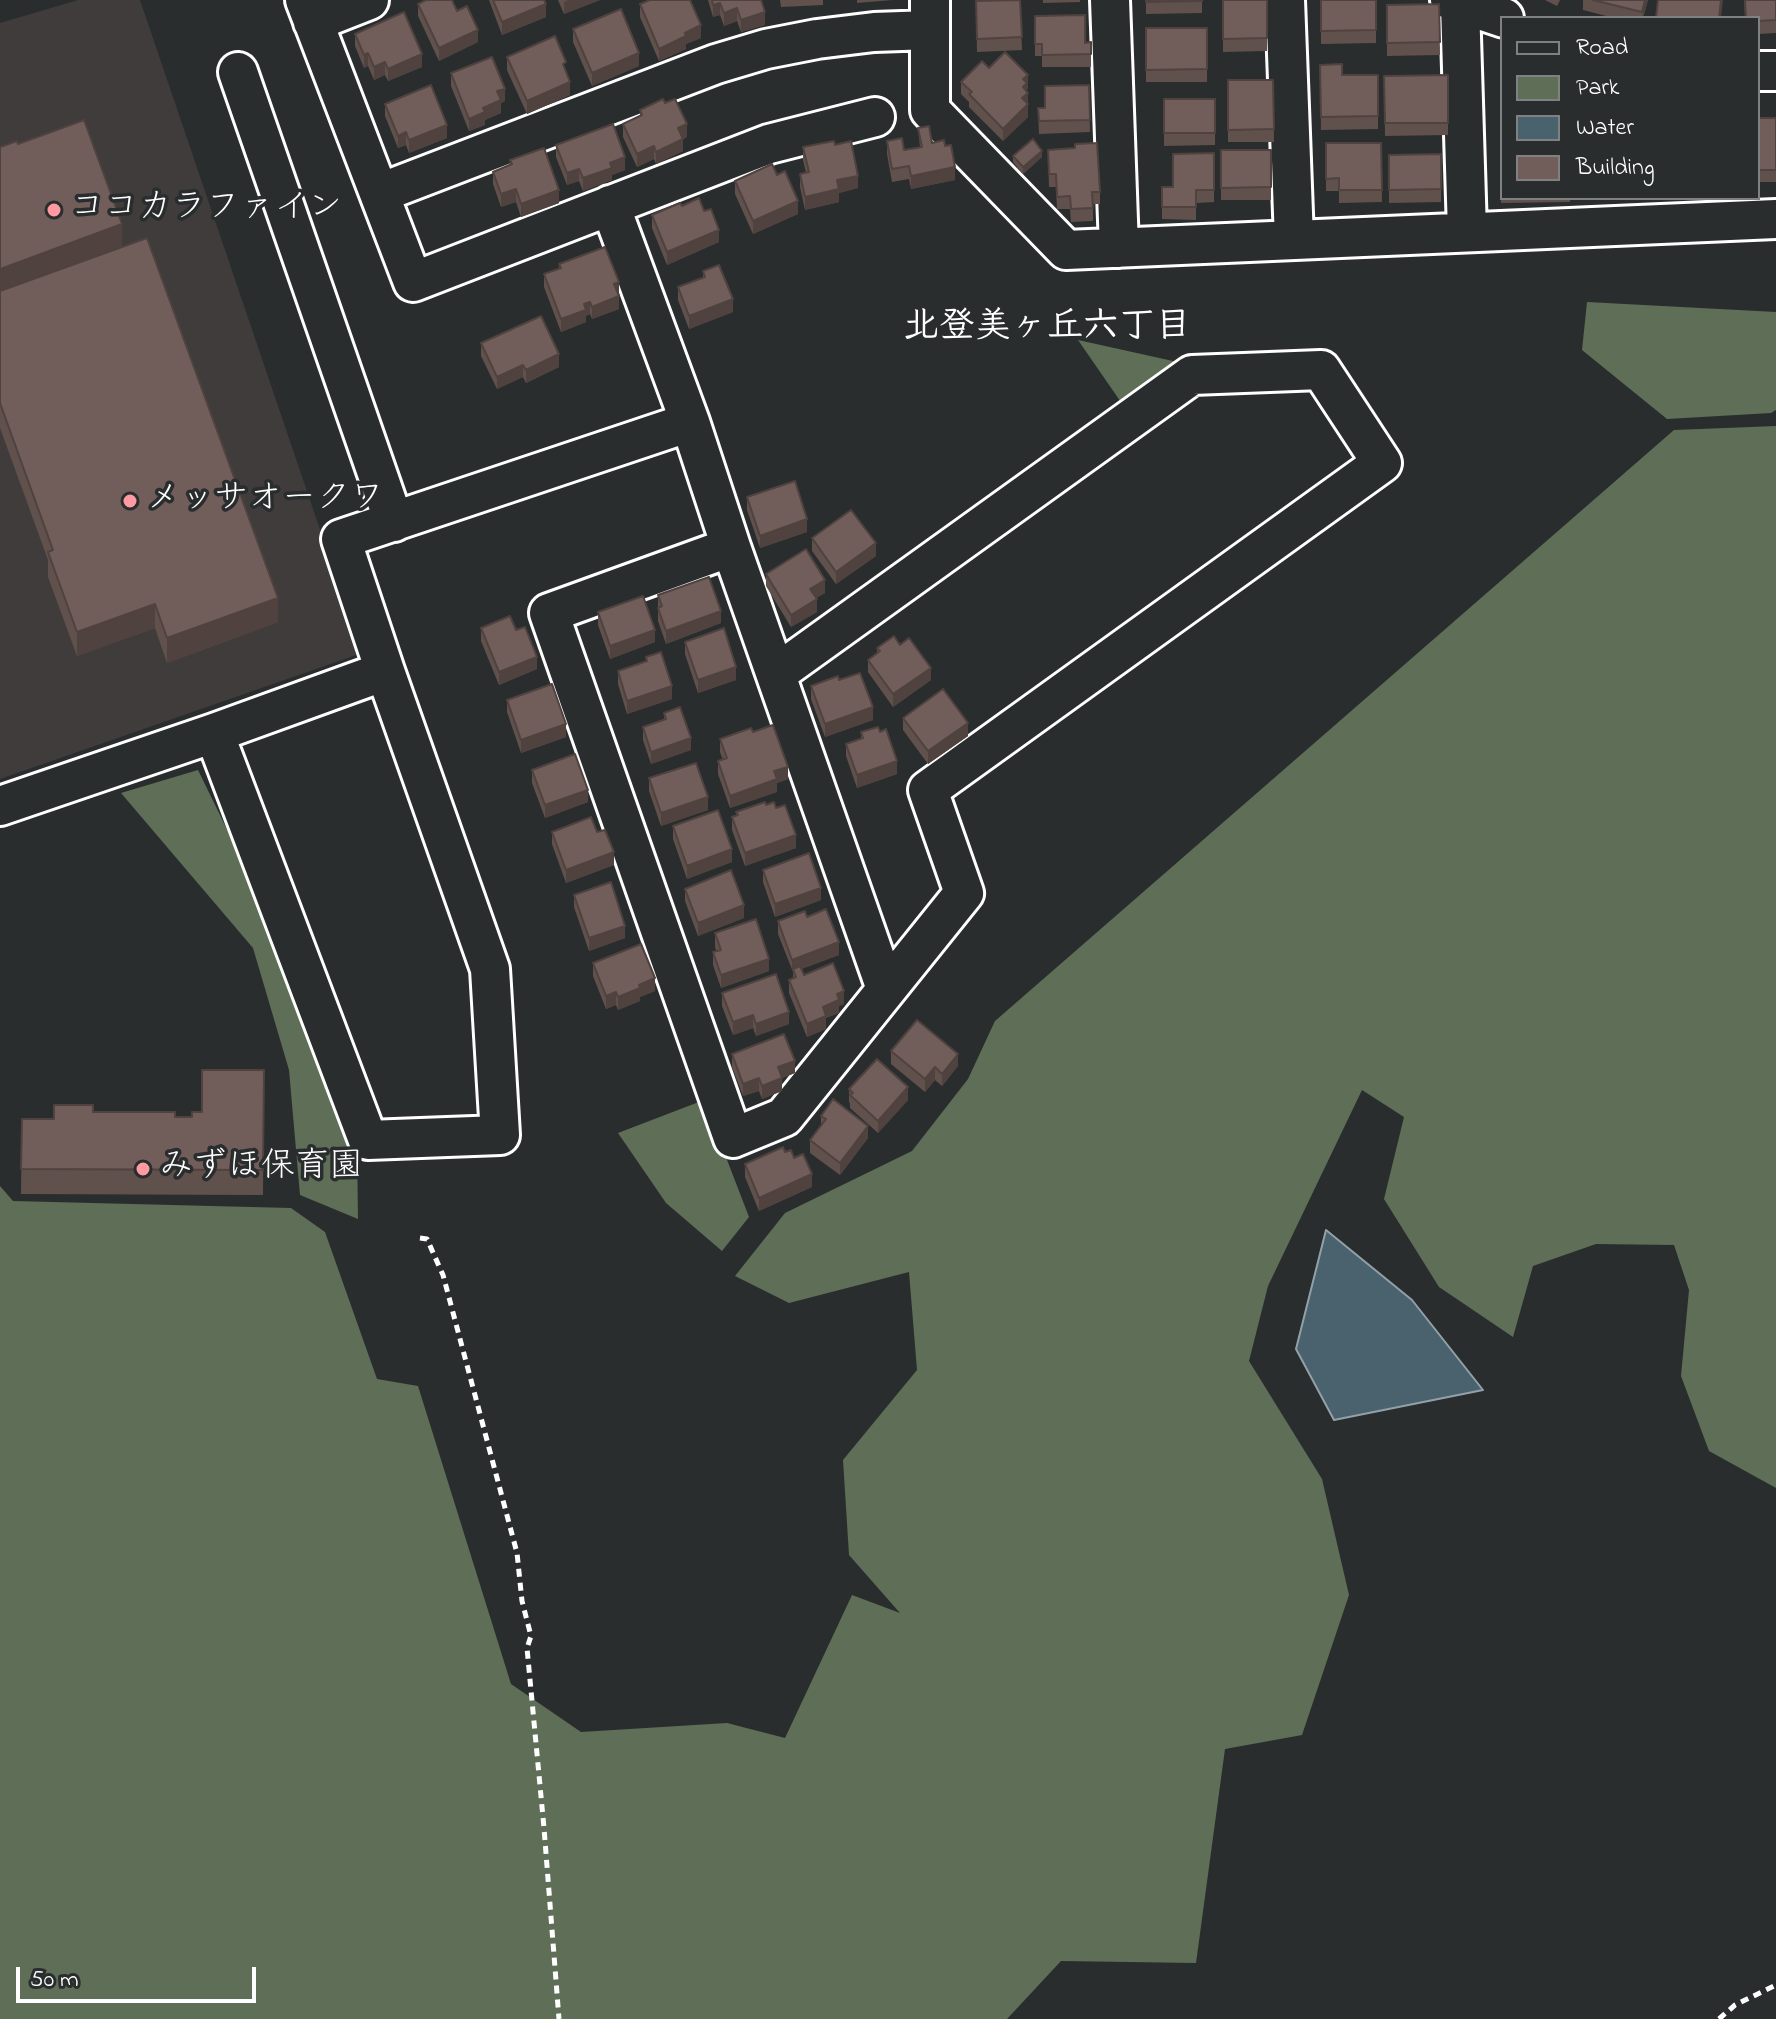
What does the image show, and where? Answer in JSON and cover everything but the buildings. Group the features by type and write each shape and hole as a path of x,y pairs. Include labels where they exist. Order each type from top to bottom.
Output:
{"street":[{"path":"369,0 309,11 413,282 769,144 875,117"},
{"path":"1110,0 1119,248"},
{"path":"1285,0 1294,240"},
{"path":"1467,232 1455,2 1500,17"},
{"path":"380,193 729,60 817,39 874,32 930,15 930,110 1066,250 1776,219"},
{"path":"238,72 394,522"},
{"path":"610,205 690,422 886,989"},
{"path":"731,547 549,613 733,1138 784,1117 964,893 928,790 1382,463 1321,370 1192,375 776,674"},
{"path":"214,733 368,1140 500,1135 490,969 341,539 690,422"},
{"path":"0,806 385,671"}],"path":[{"path":"420,1238 427,1239 443,1275 517,1553 522,1601 531,1636 527,1648 559,2019"},
{"path":"1719,2019 1735,2005 1776,1985"}],"shaded area":[{"path":"78,0 140,0 362,653 0,779 0,23"}],"green space":[{"path":"1587,302 1776,312 1776,410 1771,413 1667,419 1582,350"},
{"path":"1078,340 1191,365 1125,408"},
{"path":"1776,426 1776,1488 1709,1451 1681,1376 1689,1290 1674,1245 1596,1244 1533,1266 1513,1337 1439,1287 1384,1199 1404,1117 1362,1090 1268,1286 1249,1361 1322,1479 1349,1595 1302,1735 1225,1749 1196,1963 1061,1961 1007,2019 0,2019 0,1186 13,1201 291,1208 325,1232 377,1379 418,1386 511,1684 581,1732 727,1723 785,1738 852,1595 900,1613 849,1555 843,1460 917,1370 909,1272 789,1303 735,1276 785,1213 912,1151 968,1079 995,1021 1674,430"},
{"path":"198,770 281,940 357,1150 358,1219 300,1195 289,1070 253,948 121,793"},
{"path":"704,1100 749,1217 722,1251 666,1203 618,1133"}],"water":[{"path":"1326,1230 1412,1300 1483,1390 1334,1420 1296,1349"}],"place":[{"name":"ココカラファイン","path":"54,210"},
{"name":"メッサオークワ","path":"130,501"},
{"name":"みずほ保育園","path":"143,1169"}],"district":[{"name":"北登美ヶ丘六丁目","path":"1047,330"}]}
